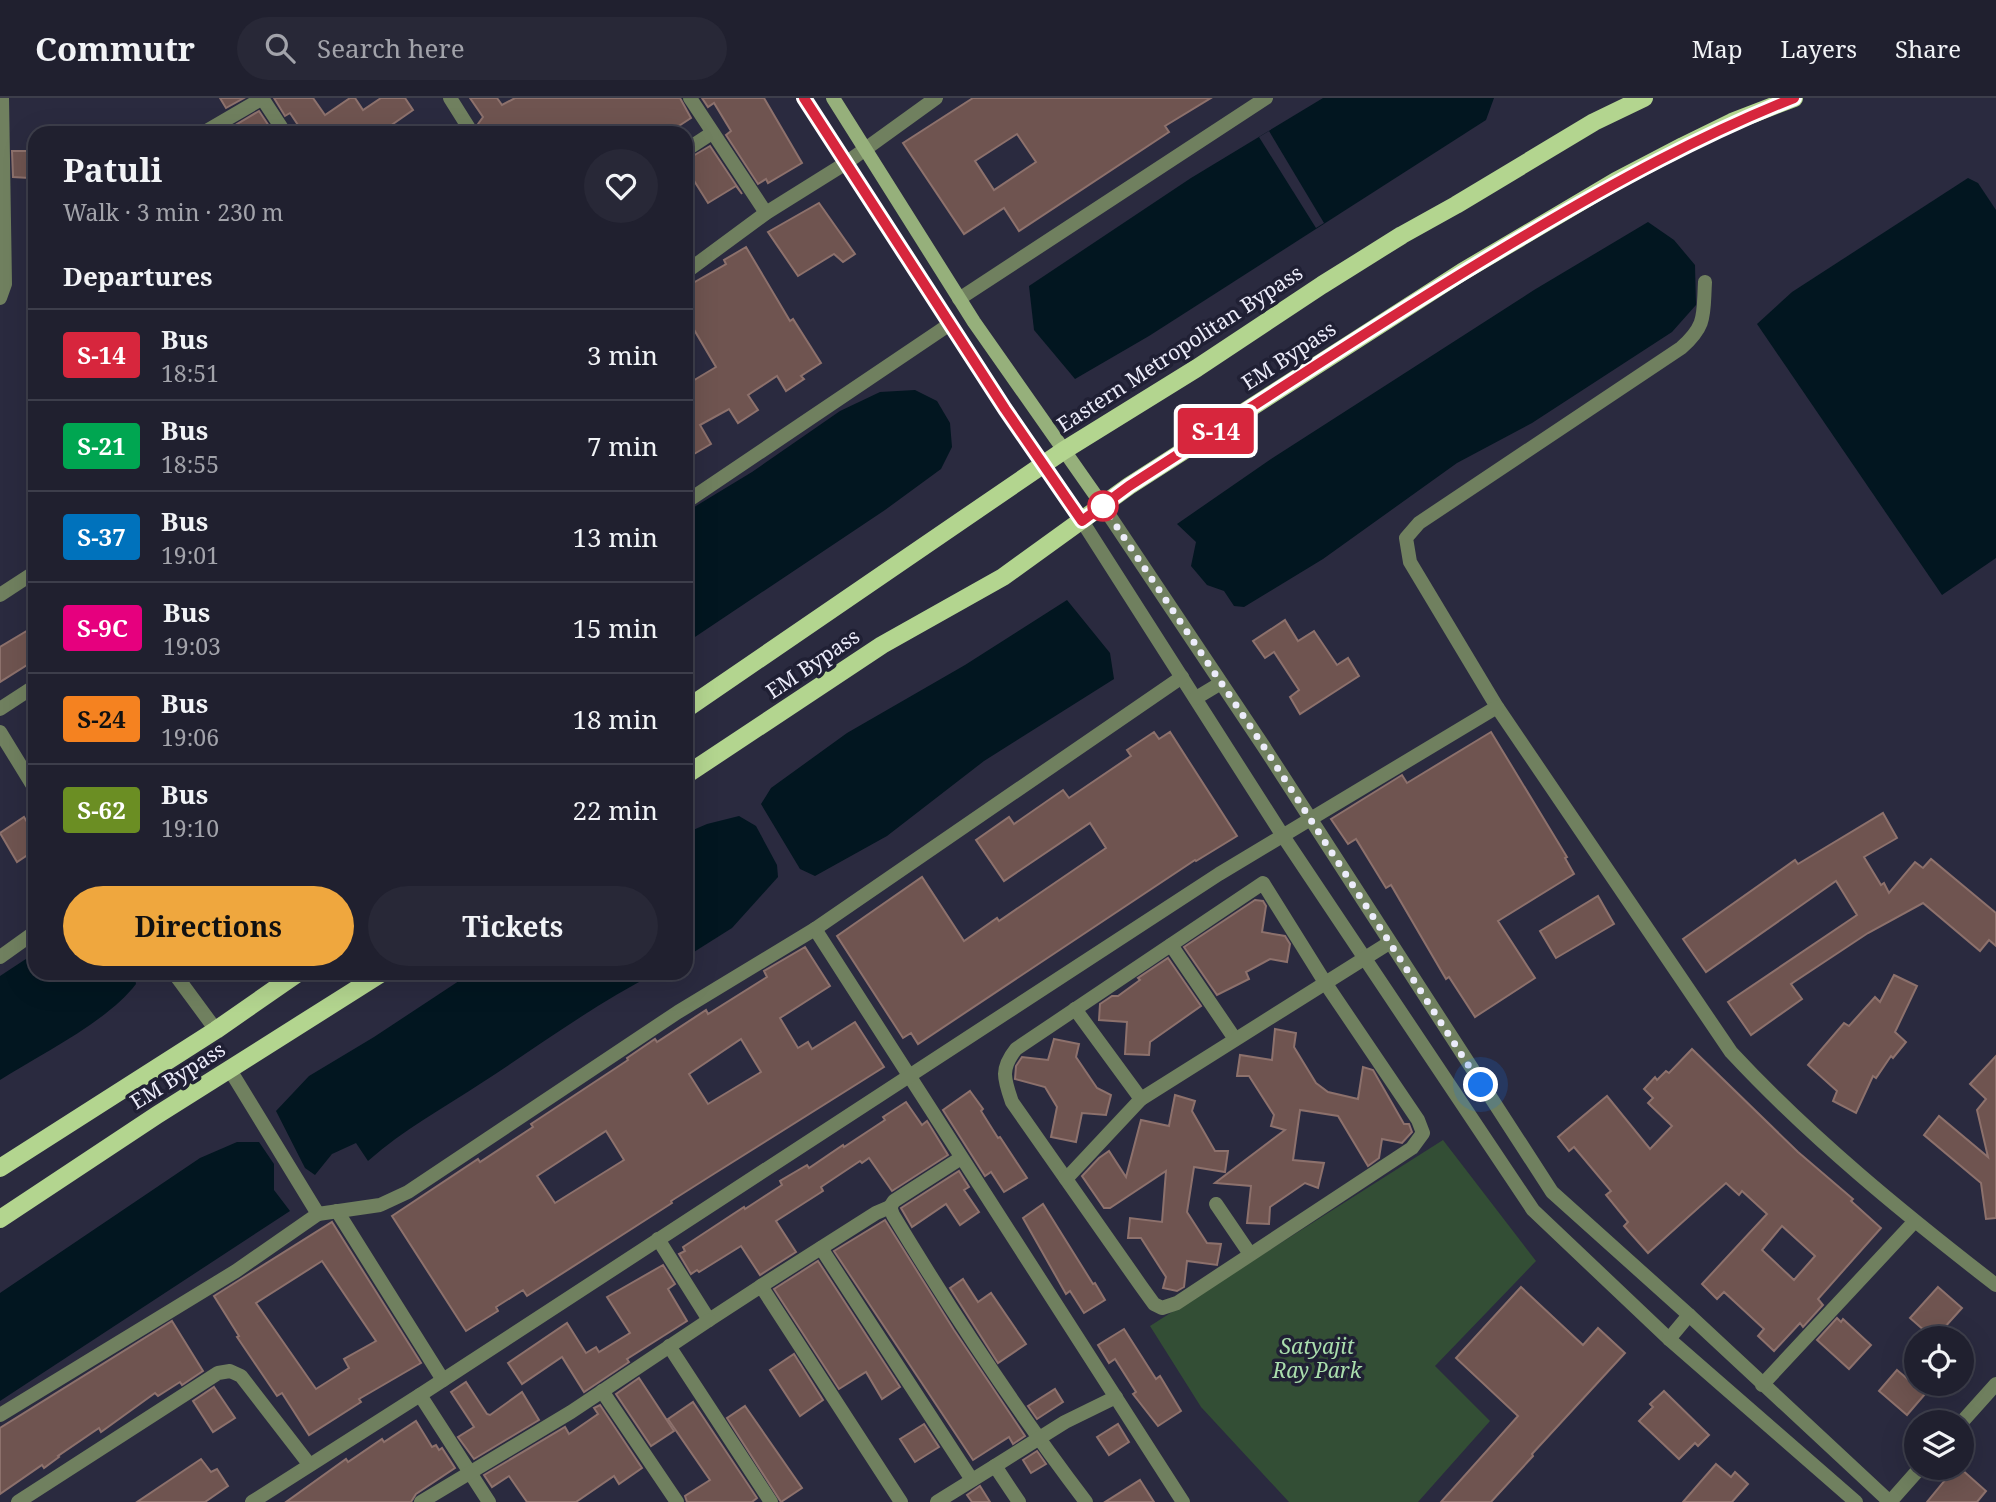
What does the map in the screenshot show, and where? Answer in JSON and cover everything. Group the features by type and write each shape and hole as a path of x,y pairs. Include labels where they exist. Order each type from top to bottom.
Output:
{"main road":[{"path":"804,98 1005,409 1082,521"},
{"path":"833,98 960,299 1063,452 1103,506"},
{"name":"Eastern Metropolitan Bypass","path":"693,704 1063,452 1402,235 1594,122 1644,98"},
{"name":"EM Bypass","path":"693,770 882,645 1003,577 1129,486 1462,272 1616,181 1732,122 1794,98"},
{"path":"0,1168 216,1030 288,980"},
{"name":"EM Bypass","path":"0,1219 371,980"}],"street":[{"path":"0,298 5,284 2,98"},
{"path":"215,126 262,98 280,126"},
{"path":"450,98 468,126"},
{"path":"690,98 766,213"},
{"path":"693,267 766,213 846,163 936,98"},
{"path":"960,299 1266,98"},
{"path":"693,145 712,133"},
{"path":"1705,282 1703,322 1695,335 1681,348 1419,523 1406,538 1410,562 1497,707 1731,1052 1762,1085 1914,1222 1996,1285"},
{"path":"693,497 950,324"},
{"path":"1103,506 1221,682 1552,1192 1890,1502 1909,1480"},
{"path":"1082,521 1283,836 1533,1210 1669,1339 1856,1502"},
{"path":"0,595 28,577"},
{"path":"0,1415 236,1271 318,1214 380,1205 408,1192 678,1012 815,929 1182,677"},
{"path":"1196,698 1221,682"},
{"path":"0,709 28,691"},
{"path":"252,1502 1219,874 1497,707"},
{"path":"0,732 28,778"},
{"path":"1263,883 1326,984 1418,1120 1423,1133 1412,1148 1177,1303 1162,1308 1154,1304 1012,1102 1004,1080 1006,1062 1016,1049 1171,944 1263,883"},
{"path":"815,929 1181,1501"},
{"path":"0,957 28,937"},
{"path":"1066,1179 1140,1099 1389,943"},
{"path":"1171,944 1235,1039"},
{"path":"179,980 216,1030"},
{"path":"1075,1009 1140,1099"},
{"path":"230,1070 318,1214"},
{"path":"1476,1122 1496,1108"},
{"path":"421,1502 602,1391 761,1286 876,1213 890,1207 894,1201 961,1158"},
{"path":"1216,1204 1250,1254"},
{"path":"890,1207 961,1325 1038,1438 1086,1502"},
{"path":"337,1211 443,1380"},
{"path":"1762,1385 1914,1222"},
{"path":"658,1239 709,1320"},
{"path":"821,1248 972,1480"},
{"path":"761,1286 901,1502"},
{"path":"1669,1339 1689,1315"},
{"path":"669,1346 771,1502"},
{"path":"18,1502 218,1373 230,1371 241,1376 309,1464"},
{"path":"1973,1410 1996,1384"},
{"path":"602,1391 677,1502"},
{"path":"420,1395 489,1502"},
{"path":"937,1502 1065,1422 1116,1397"},
{"path":"995,1465 1019,1502"}],"green space":[{"name":"Satyajit Ray Park","path":"1443,1140 1536,1261 1435,1366 1490,1421 1418,1502 1289,1502 1201,1407 1150,1326"}],"water":[{"path":"1323,98 1494,98 1486,120 1149,336 1075,379 1034,330 1029,286 1191,178"},
{"path":"1968,178 1978,183 1996,210 1996,558 1942,595 1757,324 1792,292"},
{"path":"1648,222 1674,240 1695,265 1696,305 1672,332 1532,423 1457,463 1323,559 1244,607 1234,606 1224,591 1207,585 1191,566 1196,542 1177,524 1271,459 1534,290"},
{"path":"915,390 937,401 950,423 952,447 941,469 885,510 693,638 693,508 752,472 840,411 880,392"},
{"path":"1067,600 1110,653 1114,679 984,761 887,836 815,876 800,869 761,804 771,788 847,733 965,665"},
{"path":"739,816 756,826 777,865 778,877 732,928 693,953 693,830"},
{"path":"28,958 28,980 135,980 136,984 124,998 91,1024 0,1080 0,976"},
{"path":"460,980 643,980 568,1025 410,1129 368,1161 356,1143 332,1154 315,1175 305,1168 276,1111 309,1076"},
{"path":"237,1142 259,1142 274,1164 274,1190 290,1211 0,1401 0,1293 200,1158"}],"pier":[{"path":"1269,131 1324,223 1316,228 1259,137"}],"building":[{"path":"220,98 244,98 226,108"},
{"path":"274,98 313,98 325,115 350,98 355,98 363,110 381,98 405,98 413,110 390,126 299,126 290,113 285,116"},
{"path":"470,98 497,98 502,105 515,98 680,98 691,118 679,126 479,126 483,117"},
{"path":"702,98 764,98 802,163 768,183 766,179 758,184 726,135 731,131 714,103 708,107"},
{"path":"973,98 1211,98 1165,126 1169,132 1019,231 1004,208 964,234 903,143","holes":["1017,134 1036,162 994,190 975,161"]},
{"path":"259,111 269,126 234,126"},
{"path":"710,146 742,194 736,186 708,203 693,179 693,156"},
{"path":"12,151 28,151 28,178 13,177"},
{"path":"819,203 855,254 843,262 834,254 798,276 768,232"},
{"path":"746,247 790,321 793,319 821,363 801,376 804,379 786,391 777,376 748,395 758,410 738,423 729,409 700,425 711,444 694,454 693,381 716,367 693,328 693,283 726,264 724,260"},
{"path":"1285,620 1298,641 1314,631 1337,665 1348,658 1359,676 1300,714 1290,697 1299,690 1274,652 1265,658 1253,641"},
{"path":"28,630 28,664 0,682 0,647"},
{"path":"1154,732 1159,739 1170,732 1237,836 1195,860 918,1044 911,1033 903,1038 837,936 922,877 964,941 997,918 999,921 1106,848 1090,823 1004,881 976,840 1009,817 1014,824 1063,790 1069,798 1131,756 1127,750"},
{"path":"1491,732 1567,857 1565,858 1574,874 1498,921 1535,978 1475,1017 1449,977 1446,979 1391,885 1386,888 1356,839 1348,844 1331,819 1402,775 1407,783"},
{"path":"1883,813 1897,838 1864,857 1881,885 1884,883 1889,893 1915,862 1923,868 1931,859 1996,913 1996,946 1989,940 1980,951 1923,903 1868,933 1791,984 1802,999 1751,1035 1728,1002 1857,915 1836,881 1706,972 1683,939 1795,860 1798,864"},
{"path":"24,817 28,824 28,855 17,862 0,833"},
{"path":"1598,896 1614,924 1556,958 1540,931"},
{"path":"1255,900 1263,901 1266,906 1262,932 1285,936 1290,944 1287,962 1270,959 1246,972 1249,979 1217,995 1184,947"},
{"path":"805,947 830,986 780,1018 798,1048 808,1042 812,1049 855,1022 884,1067 671,1201 672,1203 527,1296 523,1290 496,1307 498,1311 466,1331 392,1216 478,1159 480,1162 533,1127 531,1124 655,1039 657,1042 706,1010 708,1014 767,977 764,971","holes":["741,1039 761,1072 708,1104 689,1074","606,1131 624,1160 555,1203 537,1176"]},
{"path":"1168,958 1201,1006 1150,1042 1149,1055 1125,1054 1127,1022 1099,1020 1100,1004 1112,996 1118,996 1140,980 1138,978"},
{"path":"1894,975 1917,986 1895,1032 1906,1042 1893,1058 1891,1056 1876,1078 1873,1076 1856,1113 1833,1101 1837,1091 1808,1065 1844,1023 1849,1026 1875,997 1880,1002"},
{"path":"1275,1029 1296,1033 1294,1047 1316,1083 1328,1092 1358,1099 1363,1067 1373,1070 1404,1124 1409,1124 1412,1132 1402,1143 1382,1139 1379,1158 1368,1166 1338,1116 1300,1110 1293,1160 1324,1163 1318,1188 1305,1183 1270,1207 1269,1224 1247,1223 1251,1186 1215,1183 1285,1130 1271,1126 1274,1115 1249,1076 1237,1076 1240,1055 1272,1060"},
{"path":"1054,1039 1079,1044 1076,1057 1097,1088 1111,1095 1106,1115 1082,1113 1076,1142 1051,1137 1057,1107 1045,1087 1015,1079 1016,1066 1022,1057 1048,1060"},
{"path":"1692,1049 1881,1228 1818,1299 1823,1305 1803,1327 1800,1323 1774,1351 1758,1336 1764,1329 1724,1292 1717,1299 1702,1284 1767,1214 1742,1191 1739,1195 1726,1183 1648,1253 1624,1226 1628,1222 1606,1195 1611,1191 1574,1147 1569,1151 1558,1137 1607,1096 1650,1149 1672,1126 1648,1103 1653,1098 1644,1089 1655,1077 1657,1080 1666,1071 1669,1073","holes":["1782,1226 1815,1256 1794,1280 1762,1250"]},
{"path":"1996,1056 1996,1218 1986,1219 1981,1183 1924,1135 1939,1116 1988,1157 1977,1110 1986,1099 1970,1084"},
{"path":"970,1091 998,1138 1000,1137 1027,1178 1004,1192 991,1172 985,1176 943,1110"},
{"path":"1175,1095 1195,1101 1192,1111 1215,1151 1228,1151 1225,1172 1194,1167 1187,1212 1207,1243 1221,1244 1217,1265 1187,1261 1184,1287 1177,1291 1163,1288 1166,1277 1141,1238 1128,1238 1130,1218 1162,1222 1166,1171 1110,1208 1104,1208 1082,1176 1109,1151 1126,1177 1141,1120 1169,1126"},
{"path":"906,1102 922,1125 927,1121 948,1155 892,1191 869,1158 862,1163 860,1161 821,1187 823,1191 776,1221 796,1252 760,1275 741,1246 699,1272 697,1270 691,1274 679,1254 685,1251 683,1247 782,1185 780,1181 807,1165 809,1168 843,1145 844,1147 885,1120 883,1117"},
{"path":"959,1171 969,1187 964,1190 979,1212 960,1225 946,1204 912,1227 901,1208"},
{"path":"1043,1204 1105,1300 1084,1313 1070,1291 1066,1294 1023,1218"},
{"path":"885,1220 1025,1436 1013,1444 1009,1437 973,1460 834,1251"},
{"path":"332,1222 421,1363 359,1399 361,1402 309,1435 282,1393 277,1396 237,1337 239,1336 214,1296","holes":["322,1261 376,1341 344,1359 349,1368 316,1389 256,1303"]},
{"path":"818,1261 900,1387 882,1399 866,1372 839,1389 774,1289"},
{"path":"663,1265 675,1284 668,1289 687,1321 627,1359 629,1362 584,1392 562,1357 522,1384 508,1363 567,1323 586,1353 596,1347 599,1352 630,1333 607,1297"},
{"path":"963,1279 978,1302 991,1293 1026,1344 998,1363 950,1288"},
{"path":"1521,1287 1583,1345 1598,1328 1625,1353 1491,1502 1441,1502 1518,1416 1456,1358"},
{"path":"1938,1287 1962,1308 1946,1326 1919,1326 1910,1318"},
{"path":"1837,1318 1841,1322 1843,1319 1871,1345 1849,1369 1817,1340"},
{"path":"172,1321 203,1371 158,1396 155,1393 101,1432 99,1428 44,1468 42,1465 0,1494 0,1428"},
{"path":"1124,1329 1156,1379 1160,1376 1181,1411 1158,1426 1133,1394 1136,1392 1115,1359 1109,1363 1098,1345"},
{"path":"794,1354 823,1400 800,1416 770,1370"},
{"path":"1897,1370 1904,1376 1904,1396 1923,1396 1911,1410 1904,1410 1904,1412 1879,1391"},
{"path":"639,1378 674,1431 651,1446 616,1394"},
{"path":"466,1382 487,1414 490,1415 522,1392 539,1420 474,1459 458,1437 474,1427 451,1392"},
{"path":"214,1387 235,1418 213,1432 193,1401"},
{"path":"1055,1389 1063,1402 1037,1419 1028,1406"},
{"path":"1664,1391 1709,1435 1698,1446 1695,1443 1679,1459 1639,1421 1653,1407 1650,1404"},
{"path":"693,1402 757,1498 752,1502 687,1502 685,1496 710,1480 668,1419"},
{"path":"600,1405 642,1468 619,1484 614,1476 576,1502 527,1502 509,1476 492,1487 484,1475 565,1427 569,1434 598,1414 594,1408"},
{"path":"745,1406 802,1488 781,1502 727,1418"},
{"path":"416,1421 432,1447 436,1445 439,1450 442,1448 455,1468 416,1494 411,1502 286,1502 346,1459 348,1462 382,1439 384,1442"},
{"path":"924,1424 939,1447 915,1462 900,1439"},
{"path":"1118,1424 1129,1442 1109,1455 1097,1437"},
{"path":"1037,1451 1046,1464 1031,1473 1023,1460"},
{"path":"201,1459 211,1472 217,1469 228,1486 205,1502 137,1502"},
{"path":"1716,1464 1731,1477 1735,1472 1748,1484 1732,1502 1683,1502"},
{"path":"1140,1480 1154,1502 1105,1502"},
{"path":"1945,1480 1974,1480 1986,1491 1977,1502 1927,1502"},
{"path":"980,1486 990,1502 972,1502 967,1495"}],"bus line":[{"name":"S-14","path":"804,98 1005,409 1082,521 1129,486 1462,272 1616,181 1732,122 1794,98"}],"route":[{"path":"1103,506 1264,747 1481,1085"}]}
